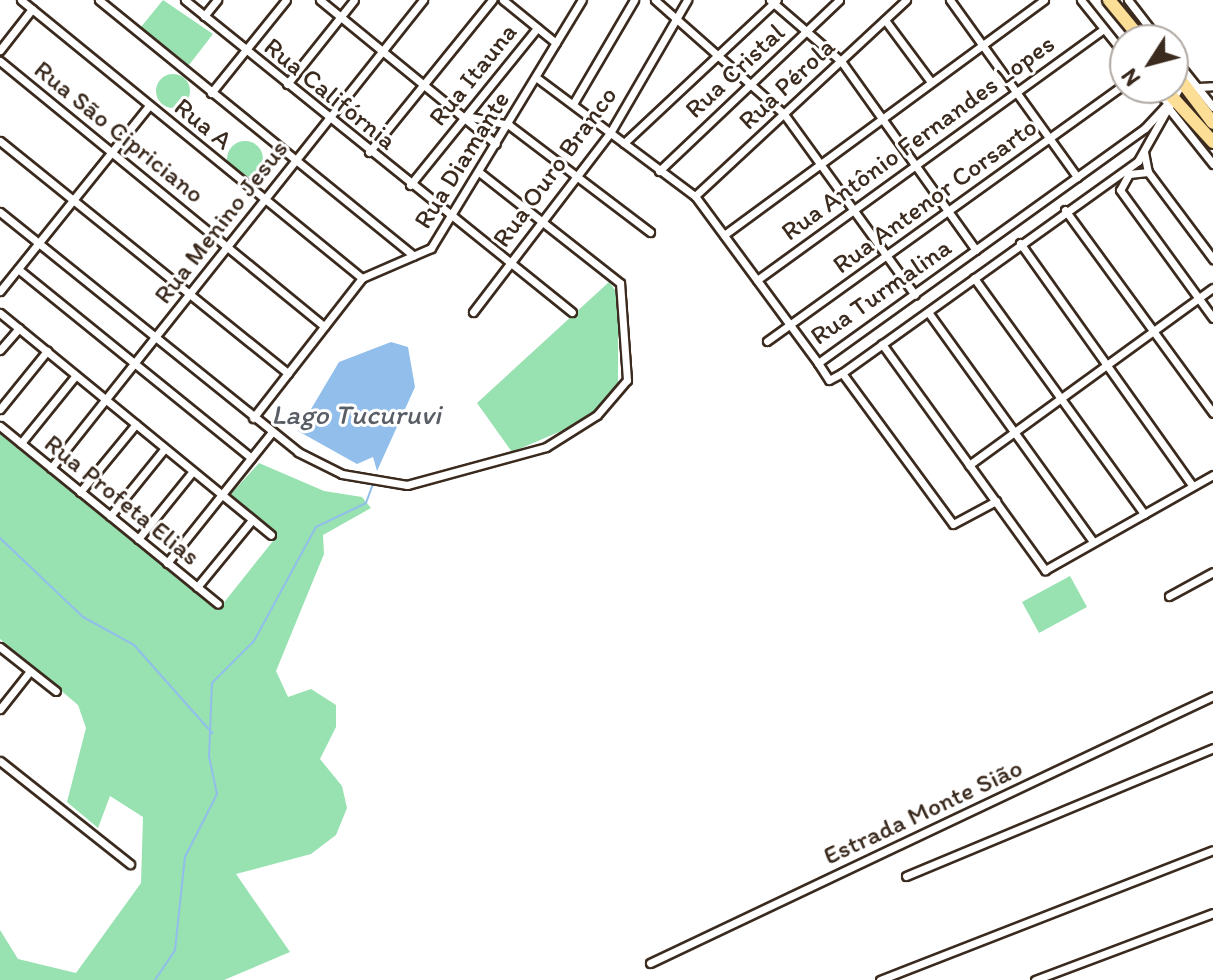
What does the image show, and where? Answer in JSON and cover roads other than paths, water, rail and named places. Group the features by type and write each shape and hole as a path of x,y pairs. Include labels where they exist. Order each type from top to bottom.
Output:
{"main road":[{"path":"1099,0 1118,24"},
{"path":"1109,0 1129,24"},
{"path":"1189,83 1196,89 1213,123"},
{"path":"1171,104 1213,142"}],"street":[{"name":"Rua A","path":"21,0 362,278"},
{"path":"99,0 413,255"},
{"name":"Rua Califórnia","path":"185,0 450,220 572,312"},
{"path":"204,16 217,0"},
{"path":"211,93 286,0"},
{"path":"320,0 496,144"},
{"path":"287,84 354,0"},
{"name":"Rua Menino Jesus","path":"51,468 423,0"},
{"path":"369,152 492,0"},
{"path":"503,0 556,43"},
{"name":"Rua Diamante","path":"253,418 362,278 431,248 509,125 582,0"},
{"path":"573,104 634,0"},
{"path":"655,0 784,114 915,295"},
{"name":"Rua Ouro Branco","path":"473,312 610,133 687,0"},
{"name":"Rua Cristal","path":"659,171 839,0"},
{"name":"Rua Pérola","path":"695,196 906,0"},
{"path":"950,0 1077,177"},
{"path":"724,235 1044,0"},
{"path":"1081,0 1109,35"},
{"path":"1128,0 1147,24"},
{"path":"624,143 774,1 841,61 976,250"},
{"path":"0,50 32,9"},
{"path":"885,20 931,82"},
{"name":"Rua Itauna","path":"410,185 537,28"},
{"name":"Rua Antônio Fernandes Lopes","path":"757,280 1104,29"},
{"name":"Rua São Cipriciano","path":"0,61 324,326"},
{"name":"Rua Turmalina","path":"537,78 695,196 818,363 1077,177 1171,104"},
{"path":"1189,79 1213,107"},
{"path":"1189,89 1213,86"},
{"path":"1189,102 1194,102 1196,89"},
{"name":"Rua Antenor Corsarto","path":"767,341 1109,96"},
{"path":"818,363 829,380 842,373 1096,189 1144,151 1171,104 1213,164"},
{"path":"0,291 149,106"},
{"path":"464,116 509,125 650,232"},
{"path":"0,141 288,373"},
{"path":"1144,151 1148,172 1213,259"},
{"path":"0,212 271,433 319,465 373,482 418,484 522,456 597,415 627,380 626,301 614,277 479,172"},
{"path":"1120,190 1129,174 1148,172"},
{"path":"1096,189 1120,190"},
{"path":"1120,190 1213,318"},
{"path":"1065,210 1213,413"},
{"path":"1020,243 1193,486"},
{"path":"18,269 251,458"},
{"path":"974,278 1144,514"},
{"path":"969,465 1213,288"},
{"path":"928,312 1093,542"},
{"path":"0,313 271,535"},
{"path":"0,350 19,328"},
{"path":"882,344 1045,570 1213,475"},
{"path":"0,409 47,351"},
{"path":"842,373 953,524 996,501"},
{"path":"21,443 76,375"},
{"path":"80,492 136,424"},
{"name":"Rua Profeta Elias","path":"0,426 218,604"},
{"path":"167,563 271,433"},
{"path":"110,516 165,448"},
{"path":"138,539 193,471"},
{"path":"197,587 252,520"},
{"path":"1169,596 1213,572"},
{"path":"0,647 56,691"},
{"path":"0,709 30,671"},
{"name":"Estrada Monte Sião","path":"650,963 1213,696"},
{"path":"906,876 1213,748"},
{"path":"0,761 130,864"},
{"path":"880,980 1213,850"},
{"path":"1035,980 1213,913"}],"water":[{"name":"Lago Tucuruvi","path":"391,342 408,347 415,387 377,471 373,457 357,464 298,431 339,362"}],"waterway":[{"path":"155,980 175,950 185,857 217,794 209,757 212,683 254,641 316,527 366,503 373,484"},
{"path":"0,538 83,617 134,645 212,733"}]}
